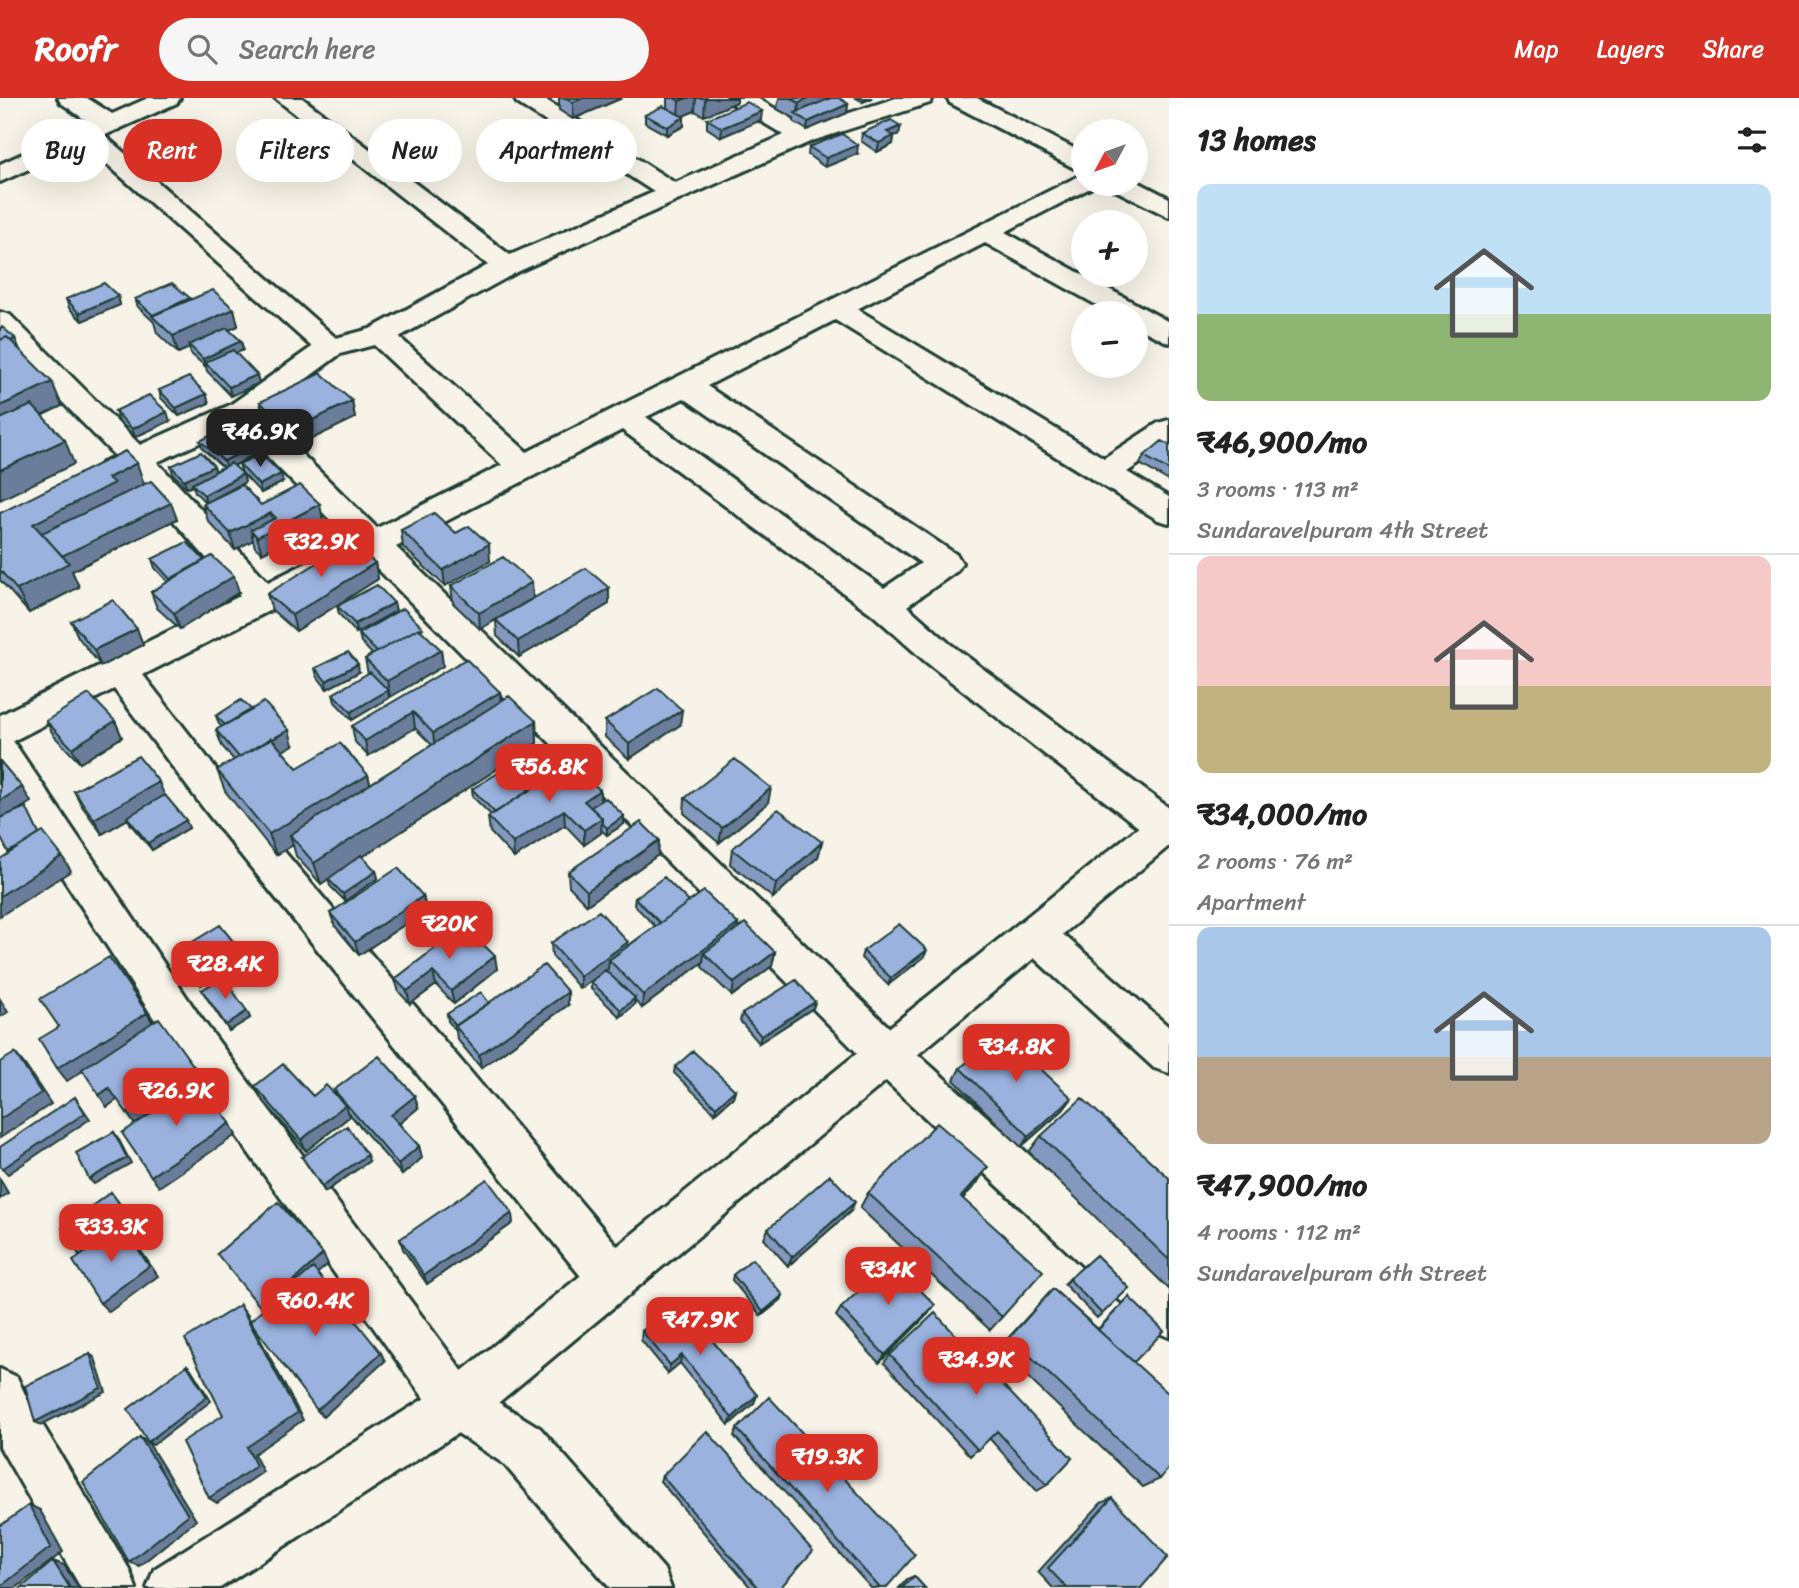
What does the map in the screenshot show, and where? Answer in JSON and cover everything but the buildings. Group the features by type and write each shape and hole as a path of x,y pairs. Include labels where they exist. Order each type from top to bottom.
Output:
{"street":[{"path":"70,98 90,119"},
{"path":"109,125 168,98"},
{"path":"287,98 507,266"},
{"path":"526,98 674,192"},
{"path":"740,98 803,136"},
{"path":"87,482 241,412 330,348 380,335 507,266 803,136 921,98"},
{"path":"959,98 1071,157"},
{"path":"109,138 330,348"},
{"path":"0,174 21,164"},
{"path":"0,731 264,600 1071,188"},
{"path":"1145,196 1169,209"},
{"path":"985,232 1110,301"},
{"path":"835,308 1169,512"},
{"path":"0,321 136,459 264,600"},
{"path":"1148,322 1169,334"},
{"path":"380,335 524,467"},
{"path":"685,385 945,563 884,605"},
{"path":"241,412 887,1054 1169,1313"},
{"path":"173,1588 458,1405 1168,827 939,653 884,605 624,416"},
{"path":"1104,473 1169,430"},
{"path":"120,671 221,803 613,1278"},
{"path":"0,751 183,1027 458,1405 522,1446 645,1588"},
{"path":"1035,934 1169,1054"},
{"path":"3,1411 110,1588"}]}
